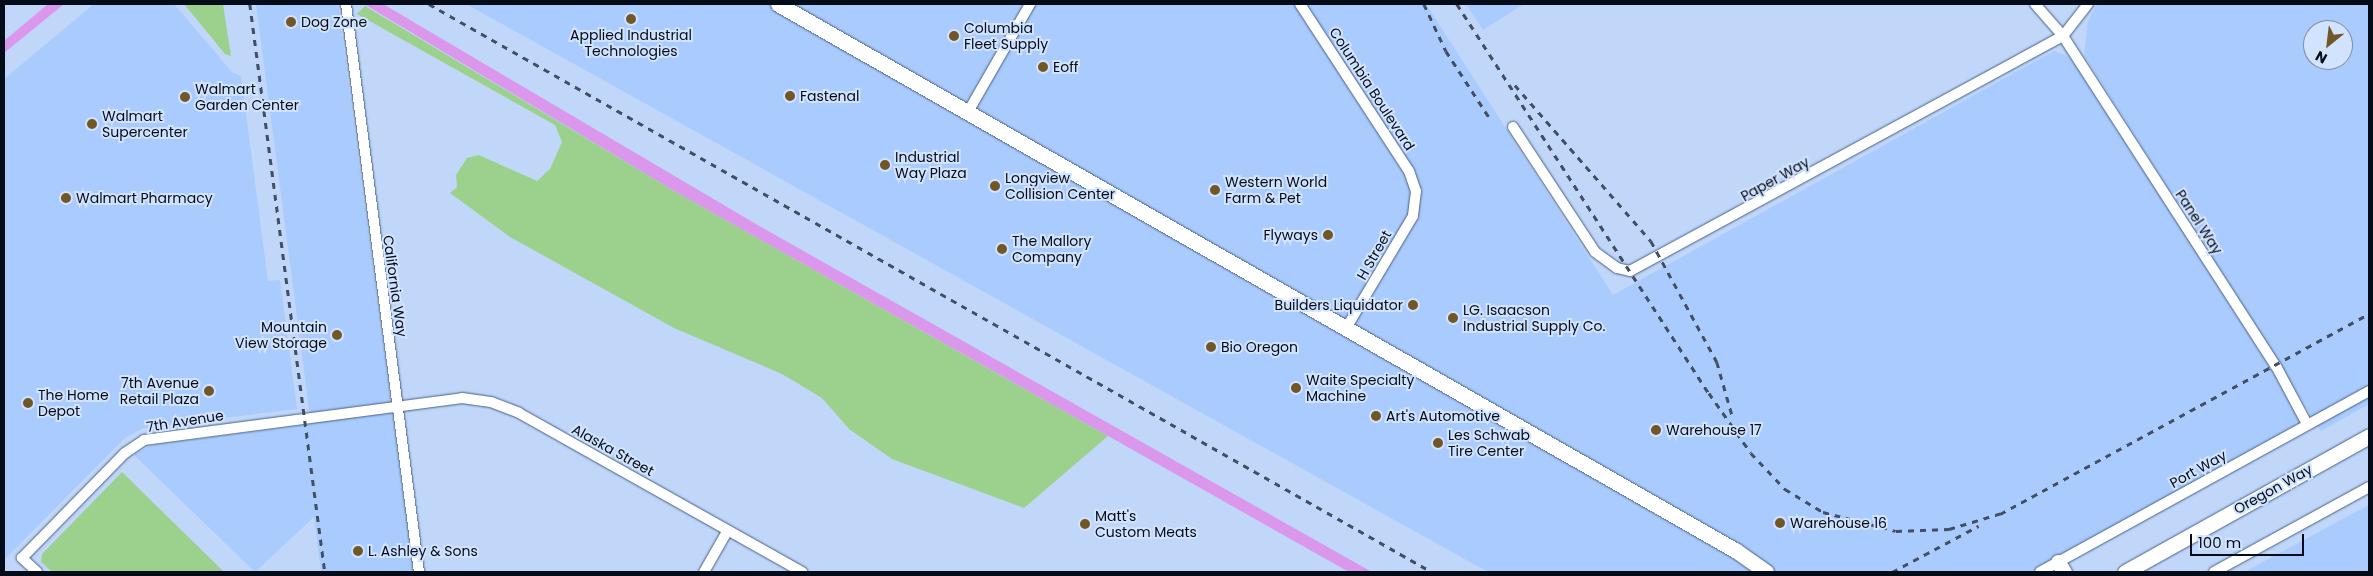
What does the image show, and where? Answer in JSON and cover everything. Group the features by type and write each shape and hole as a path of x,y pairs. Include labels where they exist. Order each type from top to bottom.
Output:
{"highway":[{"path":"780,4 1346,330 1734,550 1766,572"},
{"name":"Oregon Way","path":"2124,572 2369,436"}],"street":[{"name":"California Way","path":"346,4 419,572"},
{"path":"968,112 1030,4"},
{"name":"Columbia Boulevard","path":"1300,4 1409,171 1416,191"},
{"name":"Panel Way","path":"2035,4 2063,36 2276,366 2307,424"},
{"name":"Paper Way","path":"1513,127 1595,252 1617,268 1630,271 2063,36 2088,4"},
{"name":"H Street","path":"1346,330 1412,216 1416,191"},
{"name":"Port Way","path":"2040,572 2061,567 2307,424 2369,391"},
{"name":"Alaska Street","path":"398,404 462,398 500,404 802,572"},
{"name":"7th Avenue","path":"37,572 22,558 124,453 144,440 398,404"},
{"path":"2214,572 2369,488"},
{"path":"704,572 728,530"}],"shaded area":[{"path":"48,4 64,4 4,53 4,41"},
{"path":"94,4 174,4 232,72 241,76 268,281 280,280 297,409 144,428 125,438 4,560 4,79"},
{"path":"256,4 338,4 413,572 321,572 314,517 255,572 134,455 152,445 311,424"},
{"path":"364,4 383,4 761,227 1372,572 1349,572 676,192"},
{"path":"466,4 1426,4 1613,295 2054,51 2073,58 2307,424 2036,572 1488,572"},
{"path":"1466,4 1524,4 1483,30"},
{"path":"2097,4 2369,4 2369,404 2321,431 2084,55 2088,22"},
{"path":"2369,505 2369,572 2244,572"}],"green space":[{"path":"184,4 223,4 231,56 225,54"},
{"path":"365,6 676,192 1108,436 1024,508 892,459 849,429 822,398 782,374 674,328 510,237 450,193 457,187 456,175 467,158 479,155 537,181 550,169 562,142 555,125 357,14"},
{"path":"122,472 224,572 52,572 41,562 42,554"}],"railway":[{"path":"250,4 325,572"},
{"path":"429,4 1432,572"},
{"path":"1424,4 1446,51 1491,120"},
{"path":"1457,4 1709,393 1751,453 1785,489 1823,512 1896,531 1949,529 2005,512"},
{"path":"1515,85 1651,241 1717,362 1733,418"},
{"path":"2000,514 2369,314"},
{"path":"1892,572 1978,526"}],"place":[{"name":"Applied Industrial Technologies","path":"631,19"},
{"name":"Dog Zone","path":"291,22"},
{"name":"Columbia Fleet Supply","path":"954,36"},
{"name":"Eoff","path":"1043,67"},
{"name":"Fastenal","path":"790,96"},
{"name":"Walmart Garden Center","path":"185,97"},
{"name":"Walmart Supercenter","path":"92,124"},
{"name":"Industrial Way Plaza","path":"885,165"},
{"name":"Longview Collision Center","path":"995,186"},
{"name":"Western World Farm & Pet","path":"1215,190"},
{"name":"Walmart Pharmacy","path":"66,198"},
{"name":"Flyways","path":"1328,235"},
{"name":"The Mallory Company","path":"1002,249"},
{"name":"Builders Liquidator","path":"1413,305"},
{"name":"LG. Isaacson Industrial Supply Co.","path":"1453,318"},
{"name":"Mountain View Storage","path":"337,335"},
{"name":"Bio Oregon","path":"1211,347"},
{"name":"Waite Specialty Machine","path":"1296,388"},
{"name":"7th Avenue Retail Plaza","path":"209,391"},
{"name":"The Home Depot","path":"28,403"},
{"name":"Art's Automotive","path":"1376,416"},
{"name":"Warehouse 17","path":"1656,430"},
{"name":"Les Schwab Tire Center","path":"1438,443"},
{"name":"Warehouse 16","path":"1780,523"},
{"name":"Matt's Custom Meats","path":"1085,524"},
{"name":"L. Ashley & Sons","path":"358,551"}]}
